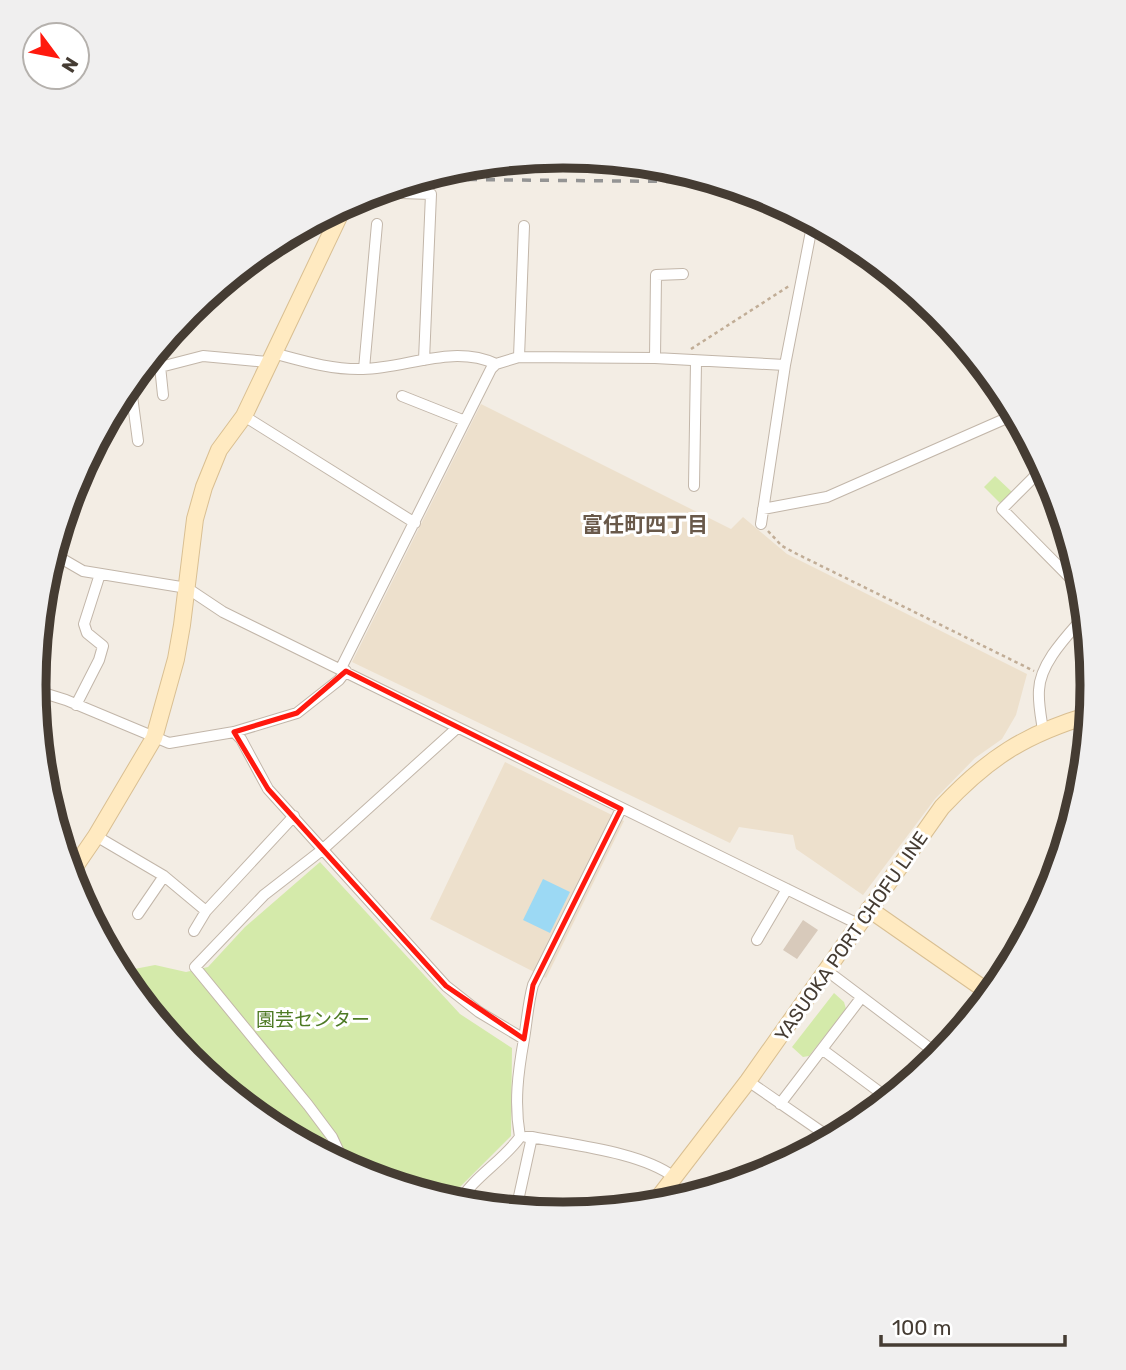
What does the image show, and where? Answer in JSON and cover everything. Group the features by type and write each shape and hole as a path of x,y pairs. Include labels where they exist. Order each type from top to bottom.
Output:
{"street":[{"path":"403,193 431,194 424,360"},
{"path":"77,862 155,738 176,659 195,519 204,487 219,450 244,416 337,219"},
{"path":"364,369 377,224"},
{"path":"519,358 528,266 524,226"},
{"path":"761,524 785,365 811,231"},
{"path":"655,358 656,275 683,274"},
{"path":"154,368 203,356 270,358 326,367 364,369 451,355 482,357 496,364"},
{"path":"46,694 169,743 234,732 297,713 339,680 465,421 496,364 519,358 655,358 785,365"},
{"path":"694,486 696,362"},
{"path":"160,366 163,395"},
{"path":"402,396 465,421"},
{"path":"132,398 138,441"},
{"path":"244,416 415,523"},
{"path":"763,509 827,497 1006,418"},
{"path":"1036,476 1002,509 1069,577"},
{"path":"61,558 83,571 187,588 223,612 344,669 457,728 858,924"},
{"path":"76,705 99,660 103,646 88,634 84,624 100,575"},
{"path":"1043,730 1039,690 1042,675 1077,625"},
{"name":"YASUOKA PORT CHOFU LINE","path":"662,1193 748,1081 942,807 971,777 1007,749 1043,730 1079,719"},
{"path":"339,1151 316,1115 195,967 264,895 322,850 457,728"},
{"path":"234,732 241,739 268,789 446,986 479,1012 524,1039"},
{"path":"517,1200 526,1137 516,1116 516,1080 533,985 621,809"},
{"path":"194,931 206,911 295,816"},
{"path":"96,836 164,876 206,911"},
{"path":"138,914 164,876"},
{"path":"757,940 788,889"},
{"path":"869,909 982,989"},
{"path":"826,970 931,1049"},
{"path":"780,1104 861,998"},
{"path":"823,1050 882,1093"},
{"path":"748,1081 823,1133"},
{"path":"466,1194 477,1180 526,1137 626,1156 674,1177"}],"path":[{"path":"674,360 800,278"},
{"path":"761,524 782,546 1042,675"}],"highlighted area":[{"path":"346,671 621,809 533,985 524,1039 446,986 268,789 234,732 297,713"}],"shaded area":[{"path":"481,404 731,529 743,517 787,554 1027,674 1016,715 1002,739 975,758 935,799 863,895 796,849 793,835 739,827 730,843 352,662"},
{"path":"505,762 624,821 546,978 430,919"}],"green space":[{"path":"995,476 1012,492 1000,503 984,487"},
{"name":"園芸センター","path":"320,862 460,1014 512,1048 511,1136 457,1192 365,1163 304,1133 275,1115 248,1096 197,1051 152,1000 131,970 155,965 186,972 208,967 245,927"},
{"path":"834,993 844,1002 846,1009 809,1056 803,1057 792,1047"}],"water":[{"path":"543,879 570,892 550,933 523,920"}],"building":[{"path":"803,920 818,930 797,959 783,950"}],"railway":[{"path":"452,179 683,182"}],"district":[{"name":"富任町四丁目","path":"645,525"}]}
